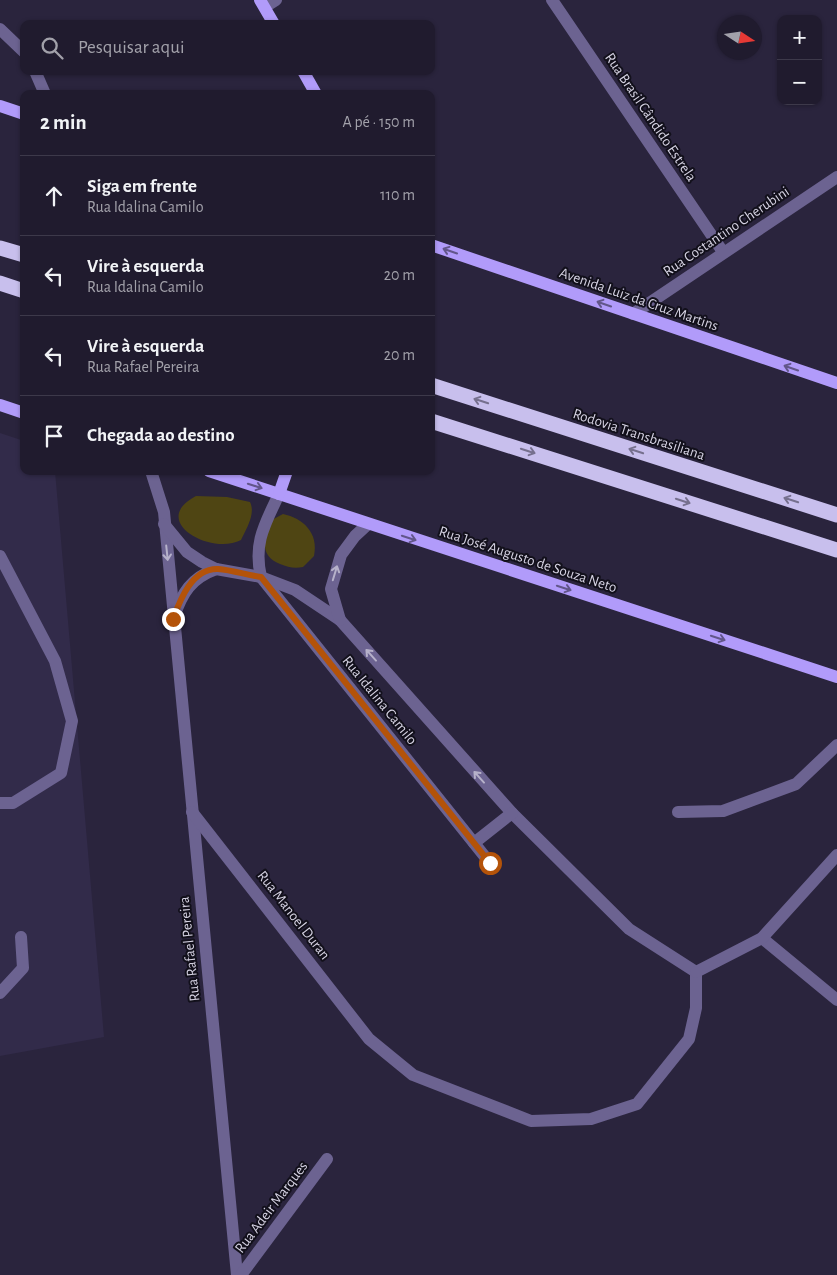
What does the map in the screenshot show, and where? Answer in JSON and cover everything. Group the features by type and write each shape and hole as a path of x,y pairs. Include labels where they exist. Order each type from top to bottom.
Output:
{"highway":[{"path":"0,248 20,254"},
{"path":"0,283 20,290"},
{"name":"Rodovia Transbrasiliana","path":"435,386 837,515"},
{"path":"435,421 837,550"}],"main road":[{"path":"262,4 272,20"},
{"path":"304,75 314,90"},
{"path":"0,106 20,113"},
{"name":"Avenida Luiz da Cruz Martins","path":"435,246 837,383"},
{"path":"0,405 20,412"},
{"name":"Rua José Augusto de Souza Neto","path":"220,475 837,677"},
{"path":"279,494 286,475"}],"street":[{"path":"262,4 276,0"},
{"name":"Rua Brasil Cândido Estrela","path":"552,0 723,252"},
{"path":"0,29 20,48"},
{"path":"36,75 43,90"},
{"name":"Rua Costantino Cherubini","path":"633,314 837,177"},
{"name":"Rua Rafael Pereira","path":"153,475 162,501 239,1275"},
{"path":"261,577 258,554 261,532 279,494"},
{"name":"Rua Idalina Camilo","path":"164,524 187,552 216,569 261,577 295,590 340,620 512,813 629,930 696,972"},
{"name":"Rua Idalina Camilo","path":"340,620 330,589 341,555 355,536 368,524"},
{"path":"0,556 55,661 72,721 61,773 13,802 0,803"},
{"path":"173,619 190,584 204,573 216,569"},
{"name":"Rua Idalina Camilo","path":"261,577 490,863"},
{"path":"678,812 723,811 796,784 837,745"},
{"name":"Rua Manoel Duran","path":"192,812 370,1038 413,1075 531,1121 592,1119 636,1104 689,1039 696,1008 696,972"},
{"path":"474,843 512,813"},
{"path":"696,972 762,938 837,855"},
{"path":"0,993 23,968 22,937"},
{"path":"762,938 837,1000"},
{"name":"Rua Adeir Marques","path":"239,1275 327,1159"}],"shaded area":[{"path":"0,433 20,440 20,475 55,475 104,1037 0,1056"},
{"path":"196,496 227,497 250,502 252,507 251,516 241,540 228,544 215,543 201,540 189,533 181,525 179,516 183,506"},
{"path":"283,514 303,523 312,534 315,548 314,556 303,567 297,568 280,564 273,560 266,552 265,541 268,522"}],"route":[{"path":"173,619 185,590 194,579 204,573 216,569 261,577 490,863"}]}
